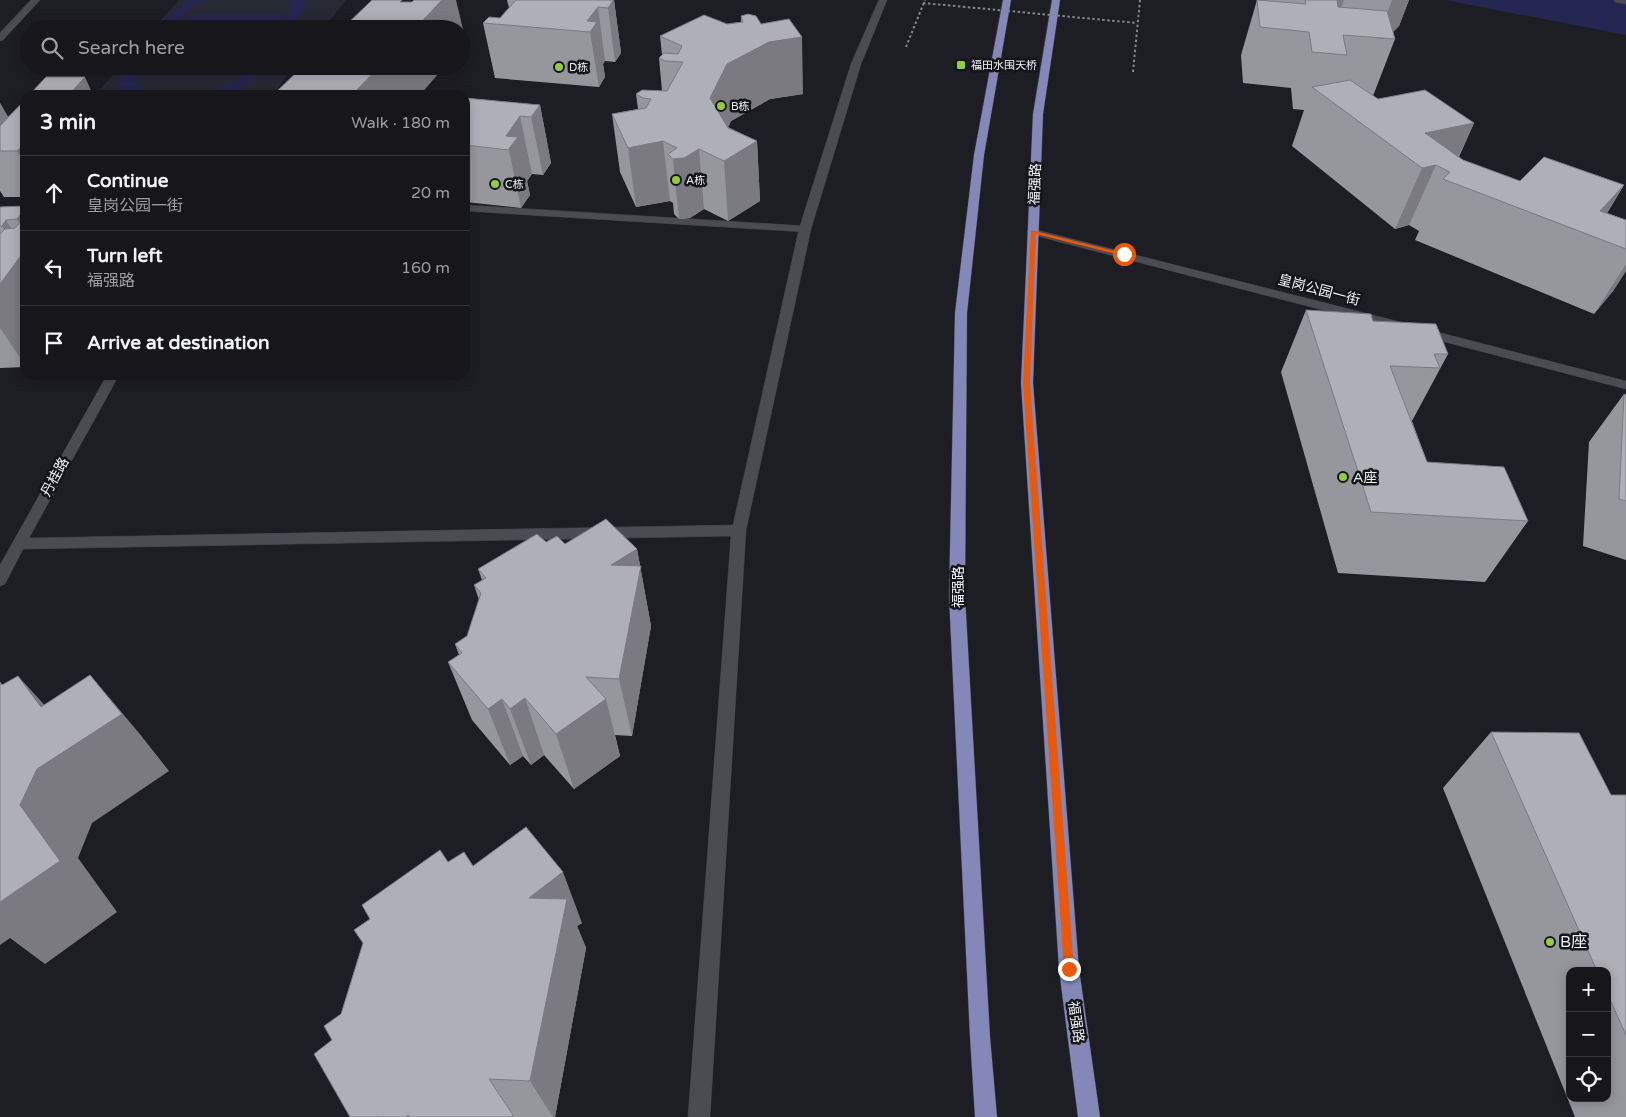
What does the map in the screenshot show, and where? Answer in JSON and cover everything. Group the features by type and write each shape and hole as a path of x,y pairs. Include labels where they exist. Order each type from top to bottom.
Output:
{"main road":[{"name":"福强路","path":"986,1117 980,1038 957,596 961,322 979,155 1007,0"},
{"name":"福强路","path":"1056,0 1038,114 1027,383 1069,969 1089,1117"}],"street":[{"path":"0,38 36,0"},
{"path":"699,1117 739,530 805,229 856,64 883,0"},
{"path":"1618,0 1626,1"},
{"path":"470,208 805,229"},
{"name":"皇岗公园一街","path":"1033,232 1626,385"},
{"name":"丹桂路","path":"0,580 18,544 110,380"},
{"path":"18,544 739,530"}],"path":[{"path":"1133,72 1140,0"},
{"path":"906,47 924,1 1137,23"}],"shaded area":[{"path":"179,0 346,0 330,20 161,20"},
{"path":"190,0 207,0 190,8 180,20 165,20"},
{"path":"288,0 305,0 306,6 298,20 285,20 292,8"},
{"path":"1445,0 1626,0 1626,35"},
{"path":"190,14 285,14 281,20 185,20"},
{"path":"113,75 287,75 277,90 99,90"},
{"path":"120,75 136,75 135,80 138,85 145,90 122,90 119,86"},
{"path":"243,75 260,75 249,83 234,90 210,90 220,88"}],"building":[{"path":"372,0 412,2 414,0 442,0 423,20 351,20"},
{"path":"516,0 613,0 608,8 598,7 587,21 597,22 590,32 483,23 489,17 500,18"},
{"path":"1257,0 1306,4 1305,0 1337,0 1338,7 1387,11 1395,39 1343,35 1347,55 1312,52 1309,32 1260,27"},
{"path":"748,14 756,16 761,24 789,19 802,37 769,42 727,64 710,98 728,128 757,141 724,161 699,149 684,158 673,159 668,154 677,148 663,141 628,148 612,114 646,108 651,99 643,98 636,94 642,90 667,91 683,62 665,61 659,58 664,53 678,54 682,46 660,36 704,15 727,24 743,22 741,16"},
{"path":"294,75 371,75 357,90 278,90"},
{"path":"46,77 85,77 73,90 34,90"},
{"path":"1350,80 1378,99 1425,90 1474,123 1425,133 1463,160 1520,181 1544,157 1624,185 1600,211 1626,220 1626,249 1443,179 1450,172 1436,165 1422,168 1312,87"},
{"path":"470,98 540,105 531,117 520,116 506,136 518,137 508,150 470,146"},
{"path":"20,105 20,148 17,151 0,151 0,126"},
{"path":"20,206 20,215 17,219 6,220 0,226 0,207"},
{"path":"20,222 20,257 0,284 0,234 5,229 15,228"},
{"path":"1306,310 1371,314 1373,321 1436,324 1448,354 1434,354 1440,368 1390,366 1427,462 1504,467 1528,521 1371,512"},
{"path":"1624,394 1626,395 1626,501 1619,499"},
{"path":"606,519 637,549 611,565 641,566 619,679 586,677 606,699 556,734 525,698 510,709 502,699 488,709 448,662 462,653 455,644 467,636 481,593 474,585 486,578 478,569 537,534 546,542 557,536 565,544"},
{"path":"90,675 122,714 37,769 20,805 60,861 0,902 0,682 2,685 18,676 41,707"},
{"path":"1491,732 1579,733 1611,795 1626,795 1626,1035 1611,1002 1611,967 1595,967"},
{"path":"526,827 563,872 529,898 567,899 530,1081 489,1079 513,1115 512,1117 410,1117 408,1115 406,1117 350,1117 314,1054 332,1040 324,1026 341,1014 363,943 354,930 370,919 362,905 440,850 448,862 464,852 473,866"}],"place":[{"name":"福田水围天桥","path":"961,65"},
{"name":"D栋","path":"559,67"},
{"name":"B栋","path":"721,106"},
{"name":"A栋","path":"676,180"},
{"name":"C栋","path":"495,184"},
{"name":"A座","path":"1343,477"},
{"name":"B座","path":"1550,942"}],"route":[{"path":"1069,969 1027,383 1033,232 1124,254"}]}
